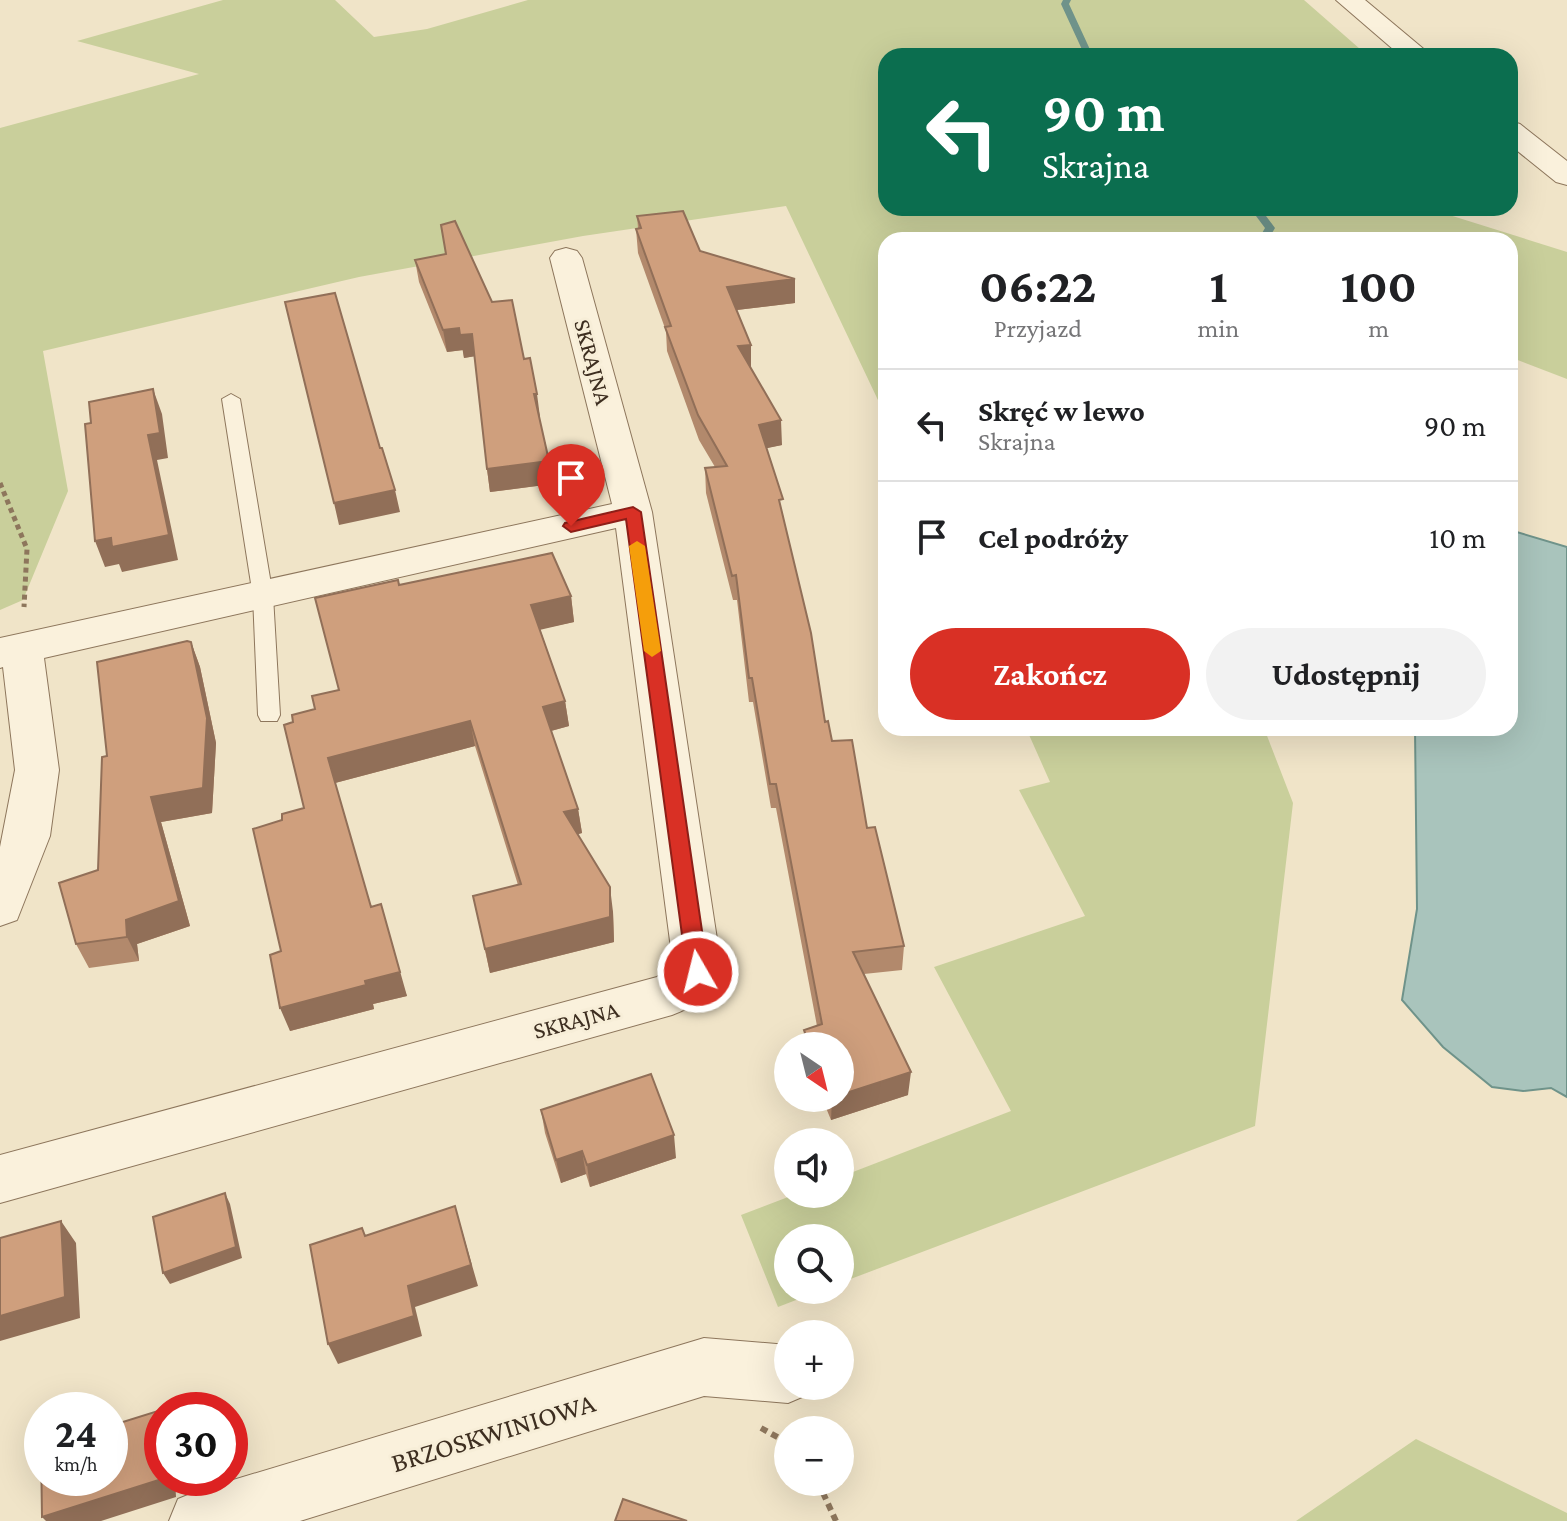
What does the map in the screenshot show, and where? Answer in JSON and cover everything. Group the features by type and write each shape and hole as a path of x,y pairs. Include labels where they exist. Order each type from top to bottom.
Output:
{"street":[{"path":"1349,0 1408,48"},
{"path":"1518,136 1567,176"},
{"name":"SKRAJNA","path":"0,1179 672,994 698,972 633,512 566,258"},
{"path":"0,907 27,836 37,770 11,651 633,512"},
{"name":"BRZOSKWINIOWA","path":"200,1521 704,1367 774,1373"}],"lane":[{"path":"231,399 263,596 269,715"}],"path":[{"path":"0,483 27,549 11,651"},
{"path":"824,1496 836,1521"}],"green space":[{"path":"223,0 335,0 374,37 427,29 528,0 1304,0 1359,48 878,48 878,216 1452,216 1503,232 878,232 878,400 786,206 583,236 359,277 43,351 68,491 23,600 0,610 0,128 199,74 77,41"},
{"path":"1518,237 1567,252 1567,379 1518,360"},
{"path":"1030,736 1267,736 1293,803 1255,1126 854,1278 854,1224 774,1224 774,1297 741,1215 774,1202 774,1208 854,1208 854,1172 1011,1111 934,967 1085,916 1019,790 1050,782"},
{"path":"1416,1439 1567,1513 1567,1521 1296,1521"}],"water":[{"path":"1518,532 1567,547 1567,1097 1551,1088 1523,1091 1492,1087 1443,1047 1402,1000 1417,909 1415,736 1518,736"}],"building":[{"path":"683,211 700,251 795,279 727,287 751,345 738,346 781,420 759,425 783,499 779,500 811,633 825,722 828,721 832,741 852,740 867,828 875,827 904,946 853,952 911,1072 854,1090 854,1032 804,1030 822,1024 776,784 770,784 752,678 749,678 736,575 732,576 705,468 727,466 698,415 665,327 671,326 636,229 641,228 637,216"},
{"path":"455,221 492,302 512,300 524,359 530,358 537,394 534,394 549,461 487,469 472,334 460,335 459,328 443,330 415,260 446,254 441,225"},
{"path":"335,293 395,490 334,503 285,302"},
{"path":"153,389 160,433 148,435 169,535 112,547 111,538 95,541 85,424 91,423 89,402"},
{"path":"552,553 571,596 531,605 565,701 543,707 578,809 564,812 610,887 610,917 485,949 473,896 521,884 470,721 328,758 371,907 381,904 400,972 365,981 366,985 280,1008 270,955 281,951 253,829 282,820 282,814 304,808 284,725 293,722 292,715 315,709 312,696 339,690 315,598 398,580 399,585"},
{"path":"191,642 207,718 203,788 151,797 179,901 126,920 127,937 76,944 59,883 98,870 102,757 107,756 97,662"},
{"path":"651,1074 674,1135 587,1165 582,1151 556,1160 541,1110"},
{"path":"225,1193 236,1247 163,1273 153,1217"},
{"path":"455,1206 471,1265 408,1286 414,1316 328,1344 310,1245 362,1228 365,1236"},
{"path":"61,1221 65,1297 0,1316 0,1238"},
{"path":"144,1415 144,1485 128,1490 128,1420"},
{"path":"42,1496 108,1496 42,1517"},
{"path":"623,1499 687,1521 615,1521"}],"waterway":[{"path":"1067,0 1065,4 1085,48"},
{"path":"1261,216 1270,228 1268,232"}],"slow traffic":[{"path":"637,546 652,651"}],"route":[{"path":"571,526 633,512 698,972"}]}
